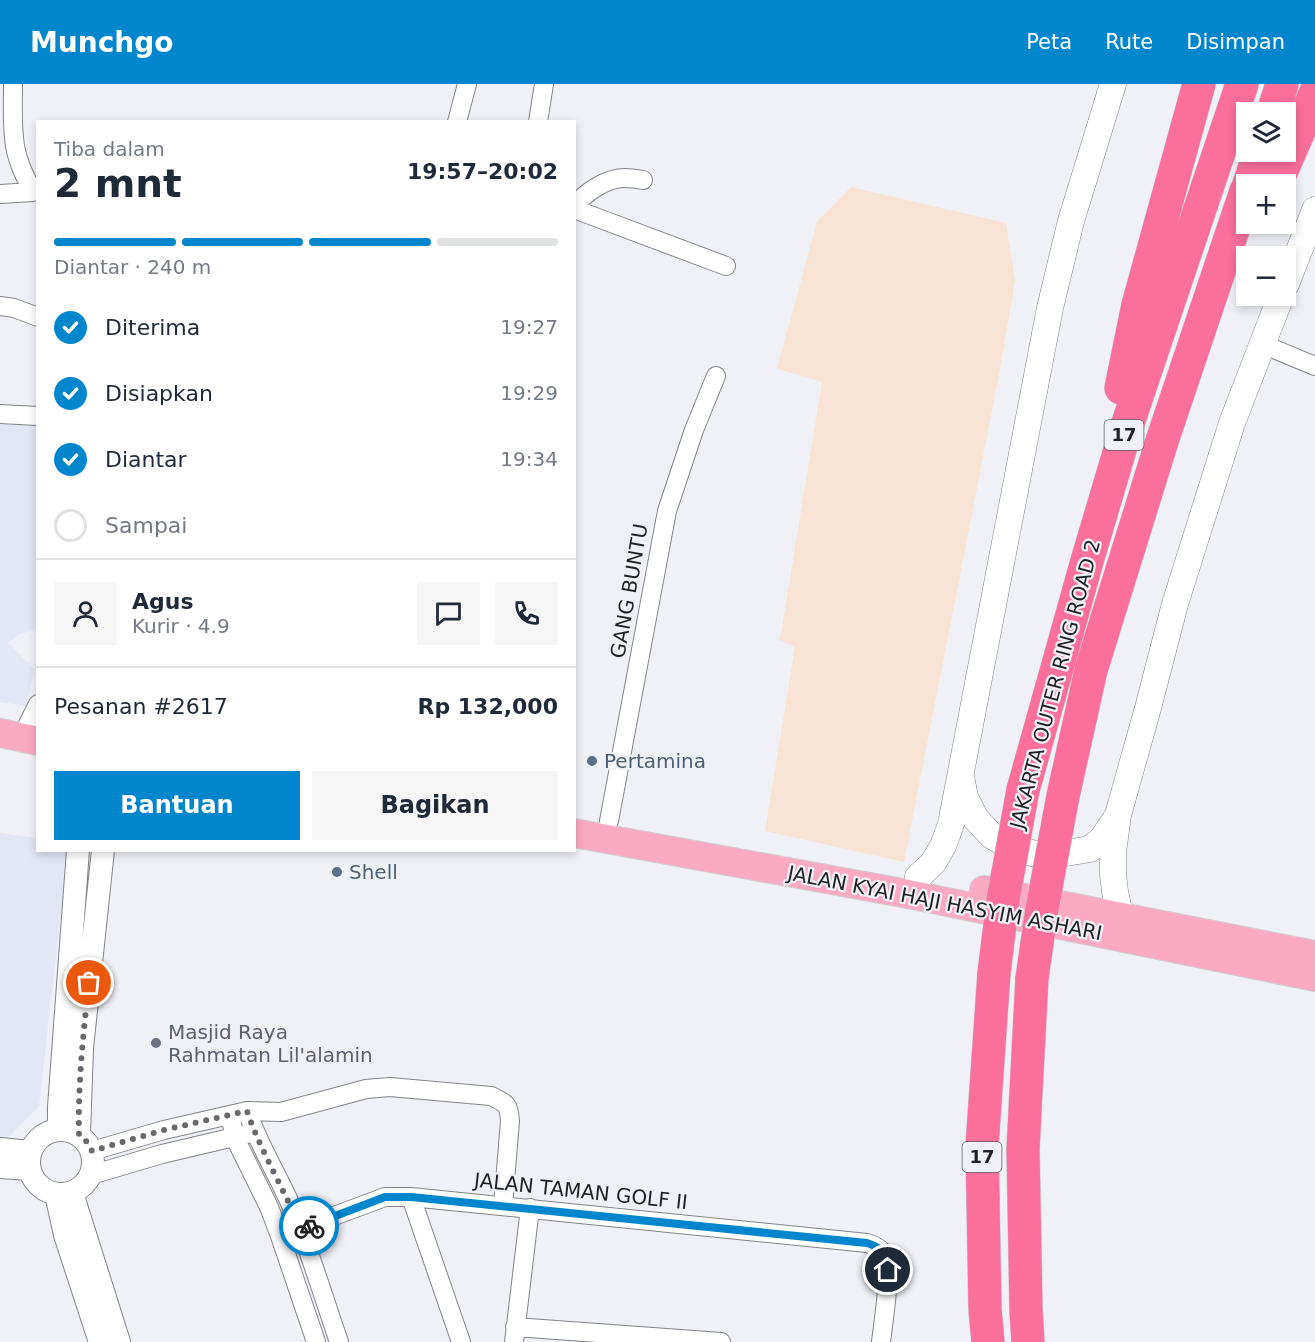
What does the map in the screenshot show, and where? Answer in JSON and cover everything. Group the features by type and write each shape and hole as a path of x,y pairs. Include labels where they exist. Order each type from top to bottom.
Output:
{"highway":[{"path":"1087,561 1138,305 1199,84"},
{"name":"JAKARTA OUTER RING ROAD 2","path":"988,1342 985,1309 982,1146 994,973 1003,900 1023,790 1127,426 1242,84"},
{"path":"1276,102 1282,84"},
{"path":"1280,174 1315,94"},
{"name":"JAKARTA OUTER RING ROAD 2","path":"1028,1342 1023,1149 1032,978 1042,909 1063,796 1091,670 1162,441 1236,220"},
{"path":"1121,576 1236,285"}],"main road":[{"path":"918,877 933,863 943,846 951,824 1050,308 1071,220 1113,84"},
{"path":"1296,258 1315,210"},
{"path":"1120,916 1113,874 1113,852 1118,814 1175,604 1232,423 1277,306"},
{"path":"0,718 35,724"},
{"path":"0,733 35,724"},
{"path":"961,774 965,797 976,819 992,836 1020,850 1036,854 1060,854 1090,849 1102,839 1118,814"},
{"name":"JALAN KYAI HAJI HASYIM ASHARI","path":"587,825 918,877 1315,955"},
{"name":"JALAN KYAI HAJI HASYIM ASHARI","path":"587,825 1315,977"}],"street":[{"path":"0,85 6,84"},
{"path":"13,84 14,139 18,159 35,196"},
{"path":"458,120 467,84"},
{"path":"538,120 544,84"},
{"path":"18,159 36,158"},
{"path":"576,204 580,199 613,179 643,180"},
{"path":"0,194 35,196"},
{"path":"576,208 726,267"},
{"path":"0,306 14,308 36,316"},
{"path":"1262,344 1315,366"},
{"name":"GANG BUNTU","path":"587,825 667,511 694,430 716,376"},
{"path":"0,414 36,416"},
{"path":"78,852 59,1107 77,1139 94,1163 91,1175 83,1186 64,1194 44,1190 34,1181 29,1161 34,1143 49,1132 77,1139 140,1137 238,1113 281,1112 366,1089 390,1087 491,1096 504,1102 510,1110 510,1121 503,1206"},
{"path":"77,1139 82,1048 103,852"},
{"path":"91,1175 169,1152 254,1132 281,1112"},
{"path":"238,1113 254,1132 289,1200 339,1342"},
{"path":"238,1113 235,1138 269,1207 316,1342"},
{"path":"140,1137 146,1159"},
{"path":"0,1149 29,1161"},
{"path":"0,1167 29,1161"},
{"path":"64,1194 64,1235 100,1342"},
{"path":"64,1194 119,1342"},
{"name":"JALAN TAMAN GOLF II","path":"280,1236 385,1197 411,1197 867,1243 881,1250 886,1257 888,1270 881,1342"},
{"path":"411,1197 461,1342"},
{"path":"530,1208 515,1334 721,1342"}],"shaded area":[{"path":"851,187 1006,223 1015,281 998,380 904,862 765,831 795,647 780,640 822,382 777,369 817,222"},
{"path":"0,423 36,425 36,627 32,631 19,634 8,643 34,669 27,706 0,702"},
{"path":"0,833 36,838 36,852 68,852 39,1106 7,1139 0,1138"}],"way so far":[{"path":"89,983 82,1048 79,1135 92,1151 164,1130 247,1111 254,1132 289,1200 300,1228 309,1226"}],"place":[{"name":"Pertamina","path":"592,761"},
{"name":"Shell","path":"337,872"},
{"name":"Masjid Raya Rahmatan Lil'alamin","path":"156,1043"}],"route":[{"path":"309,1226 385,1197 411,1197 867,1243 881,1250 886,1257 888,1270"}]}
